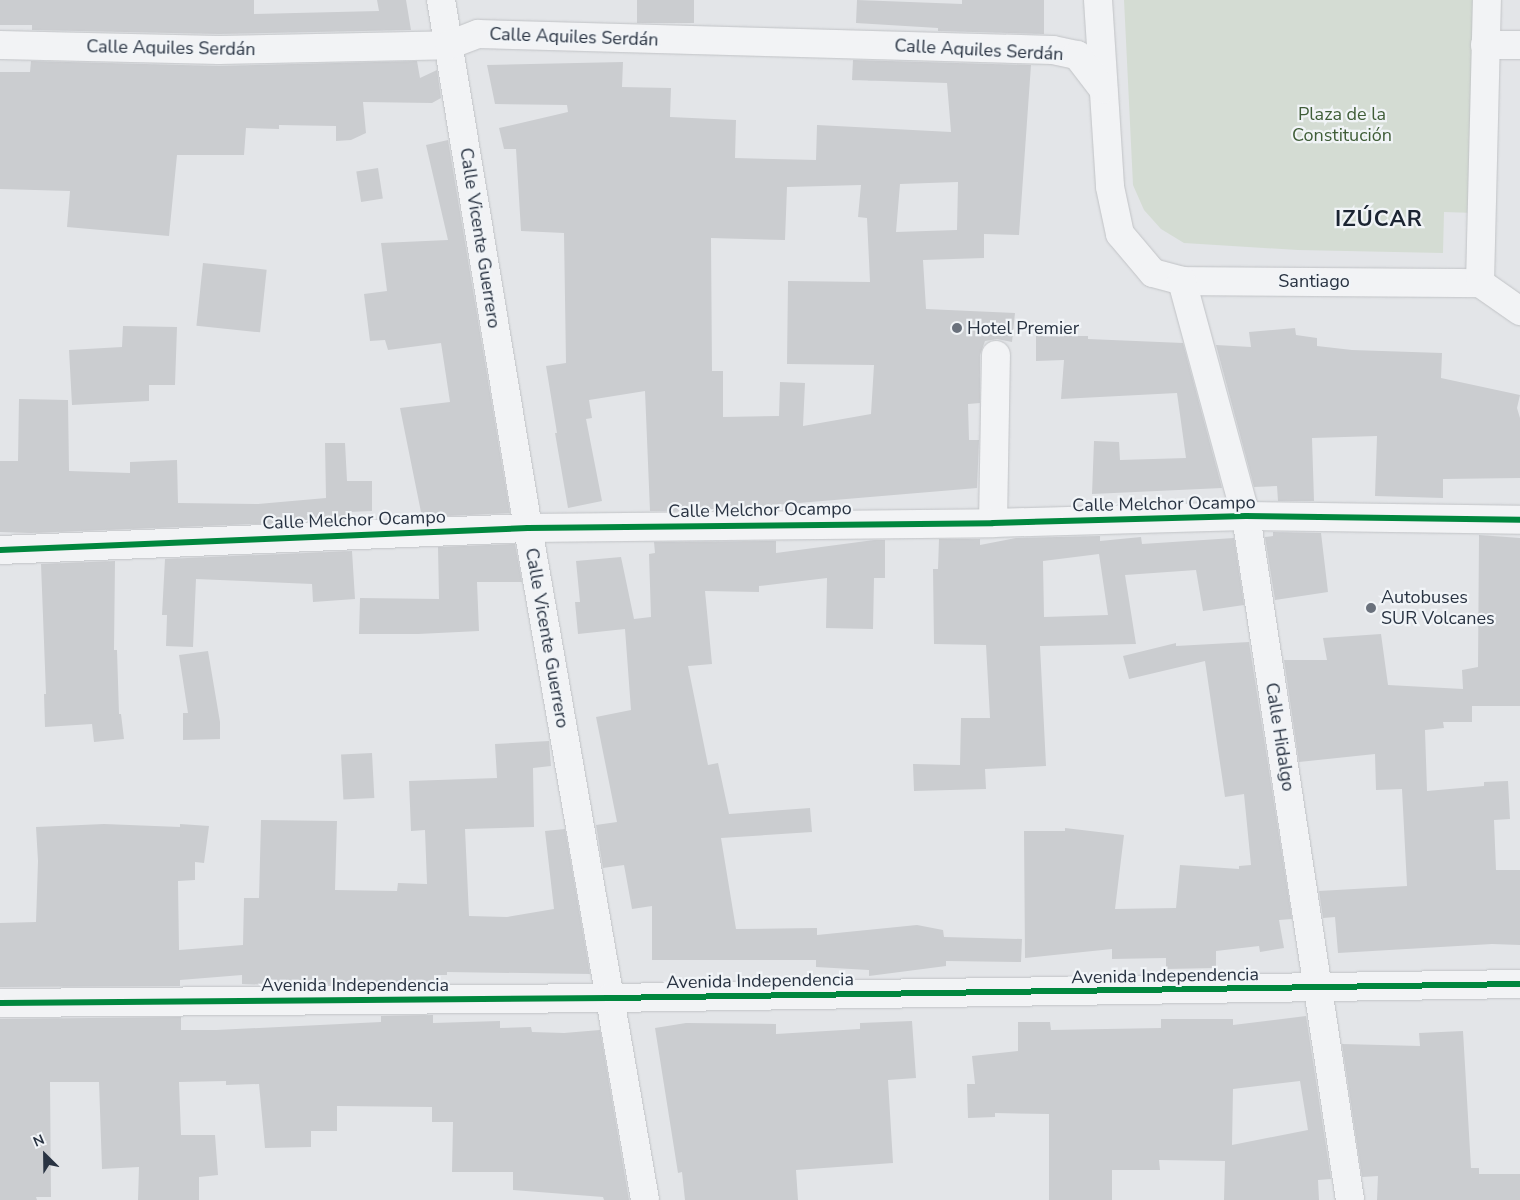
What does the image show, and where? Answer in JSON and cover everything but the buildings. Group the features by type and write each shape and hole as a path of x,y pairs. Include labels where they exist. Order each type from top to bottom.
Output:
{"street":[{"name":"Calle Vicente Guerrero","path":"440,0 528,528 645,1200"},
{"name":"Santiago","path":"1098,0 1110,188 1120,234 1154,273 1182,280 1480,283"},
{"path":"1487,0 1480,283 1520,312"},
{"name":"Calle Aquiles Serdán","path":"0,44 219,50 449,45 478,34 1052,50 1077,56 1103,89"},
{"path":"1485,45 1520,45"},
{"name":"Calle Hidalgo","path":"1182,280 1246,516 1350,1200"},
{"path":"993,522 996,355"},
{"name":"Calle Melchor Ocampo","path":"0,550 528,528 993,522 1246,516 1520,520"},
{"name":"Avenida Independencia","path":"0,1003 609,998 1520,984"}],"green space":[{"name":"Plaza de la Constitución","path":"1124,0 1480,0 1475,213 1444,212 1443,253 1298,250 1184,243 1161,229 1144,210 1133,185"}],"cycle path":[{"path":"0,550 528,528 993,523 1246,516 1520,520"},
{"path":"0,1003 609,998 1520,984"}],"place":[{"name":"Hotel Premier","path":"957,328"},
{"name":"Autobuses SUR Volcanes","path":"1371,608"}],"district":[{"name":"IZÚCAR","path":"1379,220"}]}
